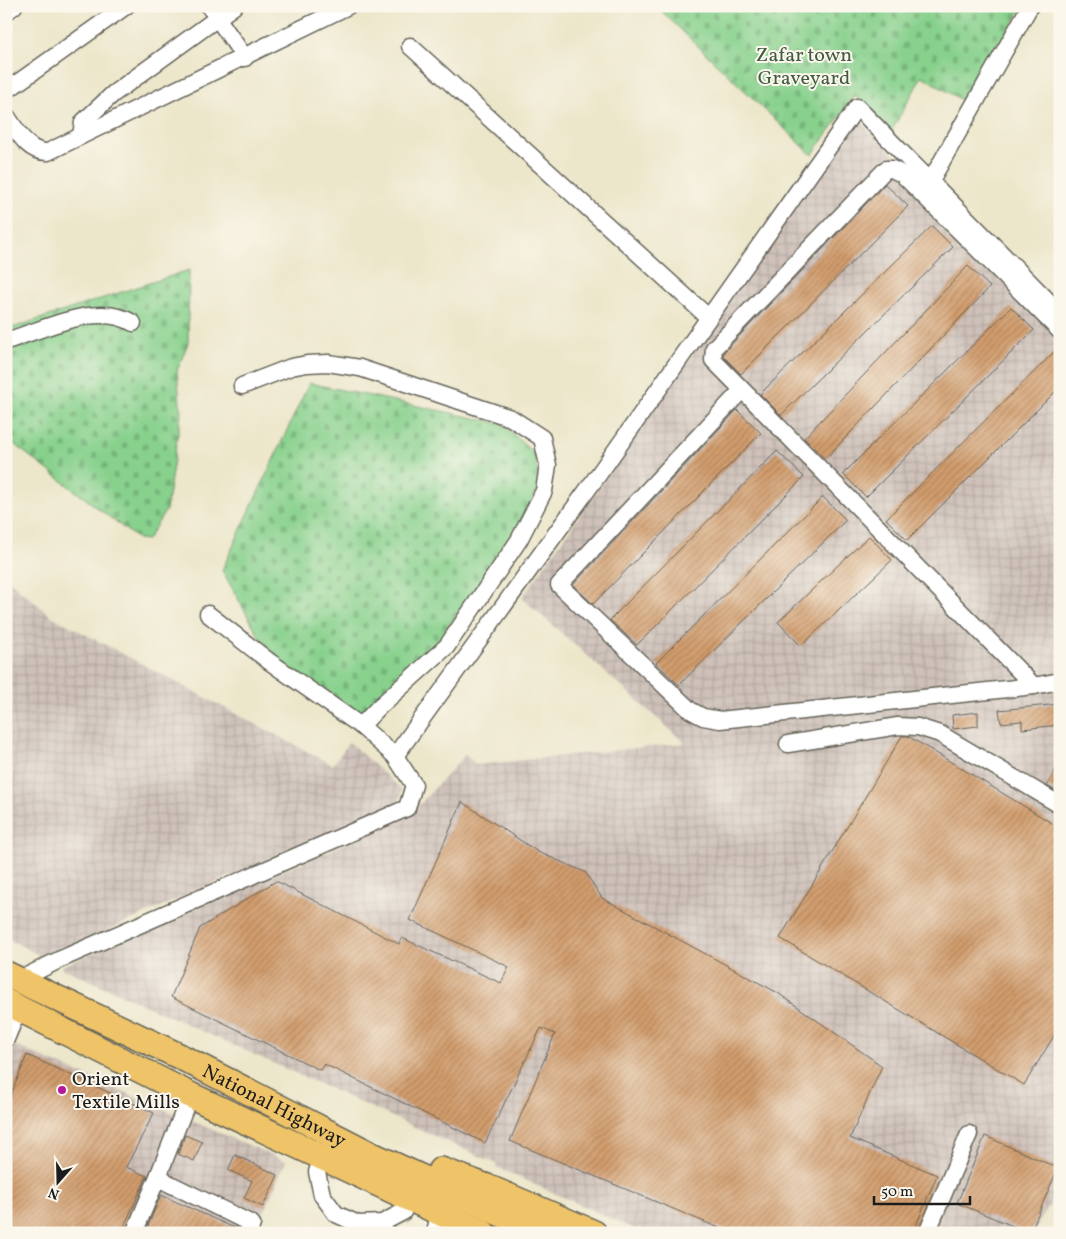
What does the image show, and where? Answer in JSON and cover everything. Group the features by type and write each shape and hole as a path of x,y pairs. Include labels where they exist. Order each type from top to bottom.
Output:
{"highway":[{"name":"National Highway","path":"13,977 179,1056 370,1154 543,1233"},
{"name":"National Highway","path":"13,1005 190,1095 410,1198 437,1223 483,1233"},
{"path":"370,1154 430,1166 487,1187 594,1233"}],"street":[{"path":"6,12 14,6"},
{"path":"6,91 126,6"},
{"path":"81,136 83,122 113,94 213,12 234,6"},
{"path":"6,115 31,148 39,152 48,152 245,58 348,6"},
{"path":"930,182 1030,6"},
{"path":"213,12 245,58"},
{"path":"410,46 708,317"},
{"path":"395,756 601,471 857,107 930,182 1058,307"},
{"path":"1034,686 712,360 714,348 886,169 892,169 902,174 1060,331"},
{"path":"6,342 93,315 124,318 133,323"},
{"path":"242,386 290,367 307,364 328,363 360,368 511,418 542,438 548,465 544,491 518,540 447,646 398,689 361,726"},
{"path":"742,390 560,585 690,710 703,717 720,720 1034,686 1060,680"},
{"path":"13,977 61,959 406,808 414,785 395,756 361,726 270,662 208,614"},
{"path":"788,744 898,726 918,727 940,734 1060,806"},
{"path":"6,1039 13,1005"},
{"path":"134,1233 160,1174 190,1095"},
{"path":"927,1233 969,1134"},
{"path":"322,1158 317,1172 322,1195 336,1214 358,1224 382,1223 403,1212 410,1198"},
{"path":"160,1174 166,1182 252,1224 248,1233"}],"shaded area":[{"path":"857,118 1060,319 1060,1187 1033,1233 643,1233 496,1167 497,1164 60,967 409,816 465,755 477,765 685,743 522,598"},
{"path":"6,578 51,616 333,765 349,742 402,790 400,801 45,958 6,938"},
{"path":"6,1042 286,1161 254,1233 6,1233"}],"green space":[{"name":"Zafar town Graveyard","path":"656,6 1023,6 966,103 922,76 891,132 855,96 812,155"},
{"path":"189,270 188,343 177,371 181,414 166,510 147,540 138,539 6,438 6,330"},
{"path":"309,383 503,424 535,455 540,486 513,537 437,642 366,728 274,663 222,570"}],"building":[{"path":"885,184 908,206 741,374 723,356 724,352"},
{"path":"932,226 953,247 781,415 760,394"},
{"path":"968,266 990,287 825,459 804,438"},
{"path":"1011,307 1034,330 866,497 843,474"},
{"path":"1060,346 1060,387 907,540 886,519"},
{"path":"737,410 761,433 593,604 573,585"},
{"path":"777,451 804,477 637,645 610,620"},
{"path":"823,497 846,520 679,685 656,663"},
{"path":"869,536 892,560 801,646 778,622"},
{"path":"1060,704 1060,725 1022,729 1022,721 1001,723 999,710"},
{"path":"978,712 978,726 953,729 952,715"},
{"path":"902,736 908,736 1060,828 1060,1026 1024,1085 780,938"},
{"path":"1060,761 1060,793 1047,786"},
{"path":"462,802 538,852 585,872 602,898 778,993 882,1066 850,1138 937,1175 913,1233 731,1233 510,1141 555,1034 541,1028 485,1143 324,1064 320,1070 171,997 200,928 276,881 399,944 402,938 501,983 509,967 410,920"},
{"path":"27,1055 154,1113 126,1167 147,1176 121,1233 6,1233 6,1107"},
{"path":"185,1135 202,1142 194,1161 178,1154"},
{"path":"985,1136 1058,1168 1030,1233 957,1203"},
{"path":"235,1155 278,1175 263,1207 244,1198 252,1181 228,1170"},
{"path":"161,1195 239,1230 239,1233 145,1233"}],"place":[{"name":"Orient Textile Mills","path":"62,1090"}]}
